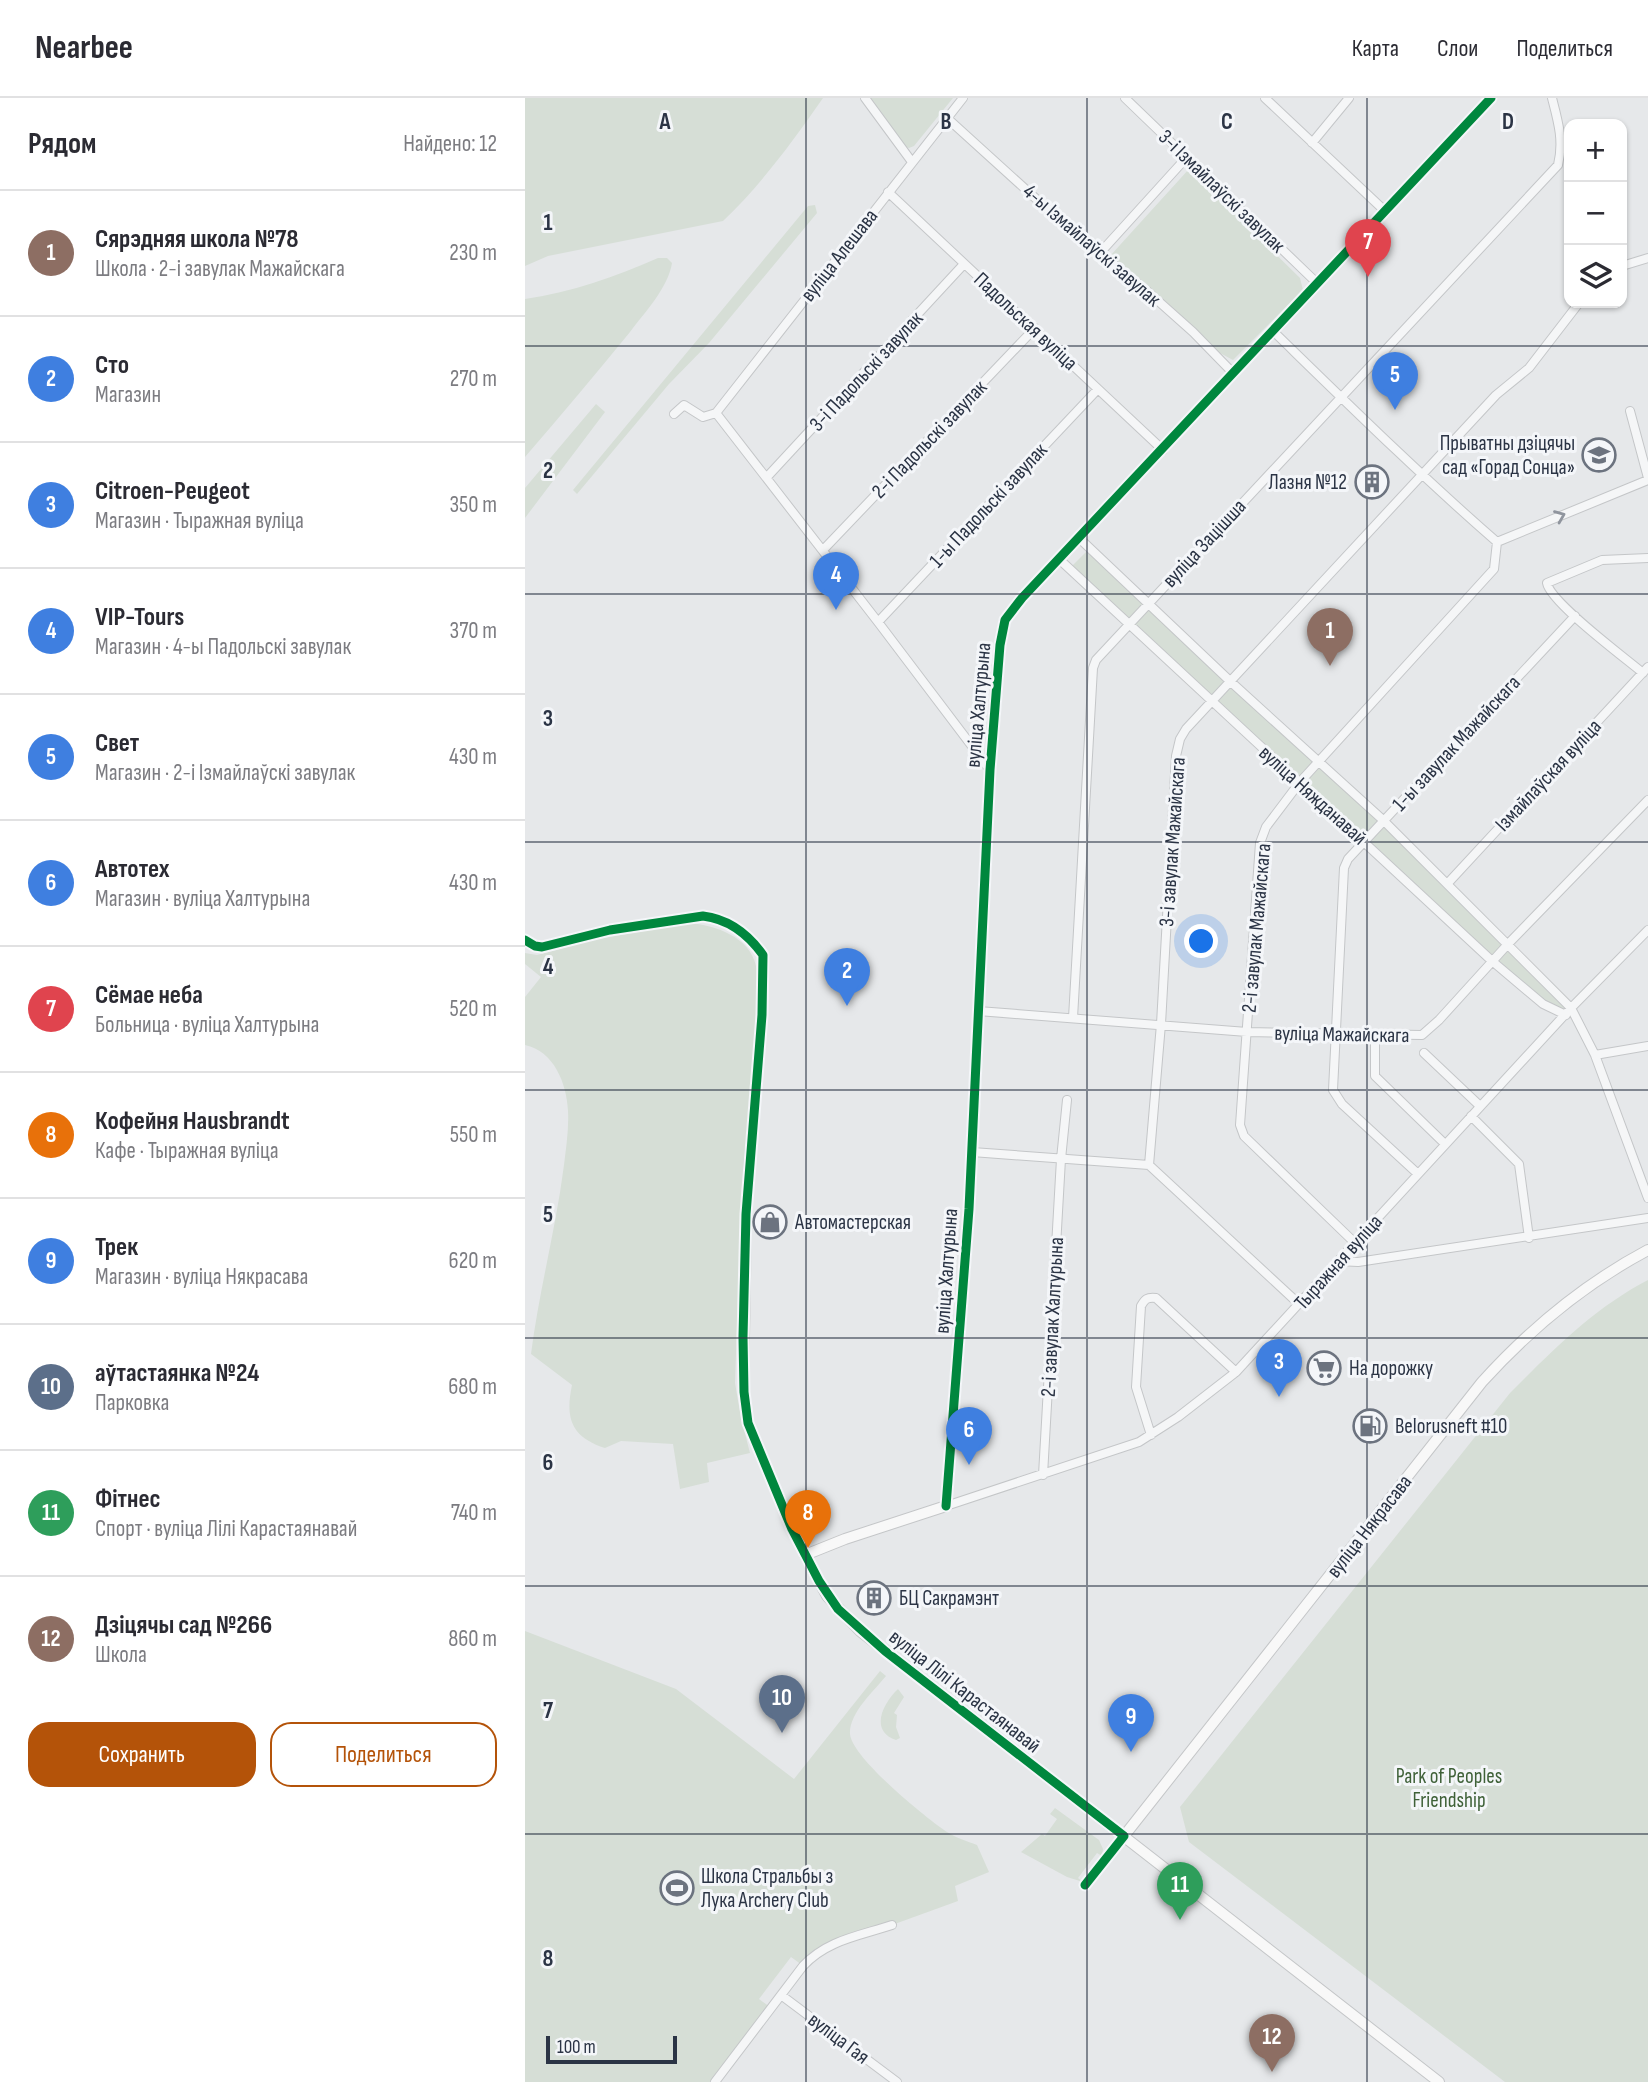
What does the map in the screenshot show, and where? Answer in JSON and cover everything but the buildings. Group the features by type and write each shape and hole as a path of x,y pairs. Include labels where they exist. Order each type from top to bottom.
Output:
{"street":[{"path":"865,98 912,162"},
{"name":"вуліца Алешава","path":"716,413 963,98"},
{"name":"3-і Ізмайлаўскі завулак","path":"1125,98 1318,284"},
{"path":"1265,98 1386,212"},
{"path":"1313,143 1349,98"},
{"name":"вуліца Халтурына","path":"946,1506 972,1152 990,771 1001,632 1014,607 1491,98"},
{"name":"вуліца Зацішша","path":"1073,1018 1094,664 1147,603 1559,165 1562,149 1561,129 1552,98"},
{"name":"4-ы Ізмайлаўскі завулак","path":"947,118 1099,254 1147,291 1193,332 1234,374"},
{"path":"1099,254 1187,157"},
{"name":"Падольская вуліца","path":"888,192 1163,450"},
{"path":"1627,264 1648,258"},
{"name":"3-і Падольскі завулак","path":"767,477 964,264"},
{"name":"3-і завулак Мажайскага","path":"1149,1165 1161,1024 1178,745 1182,733 1496,395 1529,368 1575,308"},
{"name":"2-і Падольскі завулак","path":"823,550 1035,328"},
{"path":"1274,331 1422,476 1497,542 1648,479 1630,411"},
{"name":"1-ы Падольскі завулак","path":"878,622 1098,388"},
{"path":"674,414 684,405 703,417 716,413 990,771"},
{"name":"вуліца Няжданавай","path":"1079,538 1231,682 1383,820 1508,944 1576,1017 1595,1055 1648,1198"},
{"name":"2-і завулак Мажайскага","path":"1354,1242 1244,1136 1240,1125 1260,843 1266,827 1300,782 1494,569 1497,542"},
{"path":"1645,670 1575,616 1550,592 1547,583 1602,560 1648,558"},
{"name":"вуліца Няжданавай","path":"1059,559 1492,961 1543,1004 1568,1011"},
{"name":"1-ы завулак Мажайскага","path":"1418,1174 1337,1098 1333,1090 1344,868 1348,859 1383,820 1575,616"},
{"name":"Ізмайлаўская вуліца","path":"1448,883 1645,670"},
{"name":"вуліца Мажайскага","path":"978,1011 1247,1032 1417,1036 1427,1032 1648,800"},
{"path":"525,940 542,947 610,930 703,916 718,918 731,924 763,955 762,1015 747,1180 744,1392 748,1423 805,1555"},
{"name":"Тыражная вуліца","path":"805,1555 845,1539 1116,1452 1151,1435 1178,1417 1236,1372 1568,1011 1648,929"},
{"path":"1375,1034 1375,1076 1445,1144"},
{"path":"1595,1055 1648,1046"},
{"path":"1424,1053 1480,1106"},
{"name":"2-і завулак Халтурына","path":"1042,1475 1067,1100"},
{"path":"1471,1116 1519,1164 1529,1238"},
{"path":"972,1152 1149,1165 1299,1304"},
{"path":"1338,1261 1358,1262 1648,1218"},
{"name":"вуліца Някрасава","path":"1124,1836 1482,1382 1539,1324 1576,1294 1648,1250"},
{"path":"1151,1435 1136,1387 1141,1306 1144,1300 1156,1298 1236,1372"},
{"name":"вуліца Лілі Карастаянавай","path":"805,1555 827,1595 860,1631 1439,2082"},
{"path":"1086,1885 1124,1836"},
{"path":"715,2082 806,1963 829,1945 892,1926"},
{"name":"вуліца Гая","path":"781,1994 897,2082"}],"green space":[{"path":"525,98 823,98 776,162 723,221 548,256 525,266"},
{"path":"870,98 953,98 914,146 909,148"},
{"path":"1189,169 1300,278 1303,290 1233,360 1220,353 1195,328 1110,256"},
{"path":"815,205 817,213 709,343 669,384 577,494 573,490 808,206"},
{"path":"658,258 667,258 672,263 666,282 655,299 525,457 525,299 593,283"},
{"path":"596,404 605,412 525,518 525,488"},
{"path":"1090,548 1331,771 1568,1004 1561,1013 1543,1004 1070,568"},
{"path":"1321,613 1345,637 1332,650 1308,626"},
{"path":"689,923 710,926 730,934 747,947 756,966 758,994 741,1209 735,1383 750,1453 707,1463 709,1482 680,1489 673,1444 621,1441 605,1448 585,1438 573,1425 570,1417 572,1385 531,1354 561,1189 568,1118 565,1090 557,1070 544,1054 525,1045 525,997 541,977 525,964 525,953 537,955 598,939"},
{"name":"Park of Peoples Friendship","path":"1648,1280 1648,2082 1505,2082 1189,1842 1180,1807 1510,1393 1592,1317"},
{"path":"525,1631 676,1689 794,1779 880,1671 886,1676 863,1703 851,1726 850,1734 854,1745 891,1787 923,1814 950,1834 977,1845 989,1872 955,1886 958,1901 849,1937 802,1965 791,1957 759,1999 770,2007 714,2082 525,2082"},
{"path":"898,1689 904,1697 894,1713 897,1715 896,1727 900,1738 896,1740 883,1730 881,1716"},
{"path":"1055,1808 1099,1840 1103,1849 1102,1856 1097,1853 1078,1878 1083,1882 1067,1877 1021,1852 1042,1834 1045,1836 1057,1819 1050,1814"}],"cycle path":[{"path":"946,1506 969,1209 990,770 1000,645 1005,620 1022,598 1491,98"},
{"path":"525,940 542,947 610,930 703,916 721,920 737,929 751,940 763,955 762,1015 746,1214 743,1337 744,1392 748,1423 792,1529 819,1581 838,1609 885,1651 1124,1836 1085,1885"}],"place":[{"name":"Сёмае неба","path":"1368,277"},
{"name":"Свет","path":"1395,410"},
{"name":"Прыватны дзіцячы сад «Горад Сонца»","path":"1599,455"},
{"name":"Лазня №12","path":"1372,482"},
{"name":"VIP-Tours","path":"836,610"},
{"name":"Сярэдняя школа №78","path":"1330,666"},
{"name":"Сто","path":"847,1006"},
{"name":"Автомастерская","path":"770,1222"},
{"name":"На дорожку","path":"1324,1368"},
{"name":"Citroen-Peugeot","path":"1279,1397"},
{"name":"Belorusneft #10","path":"1370,1426"},
{"name":"Автотех","path":"969,1465"},
{"name":"Кофейня Hausbrandt","path":"808,1548"},
{"name":"БЦ Сакрамэнт","path":"874,1598"},
{"name":"аўтастаянка №24","path":"782,1733"},
{"name":"Трек","path":"1131,1752"},
{"name":"Школа Стральбы з Лука Archery Club","path":"677,1888"},
{"name":"Фітнес","path":"1180,1920"},
{"name":"Дзіцячы сад №266","path":"1272,2072"}]}
